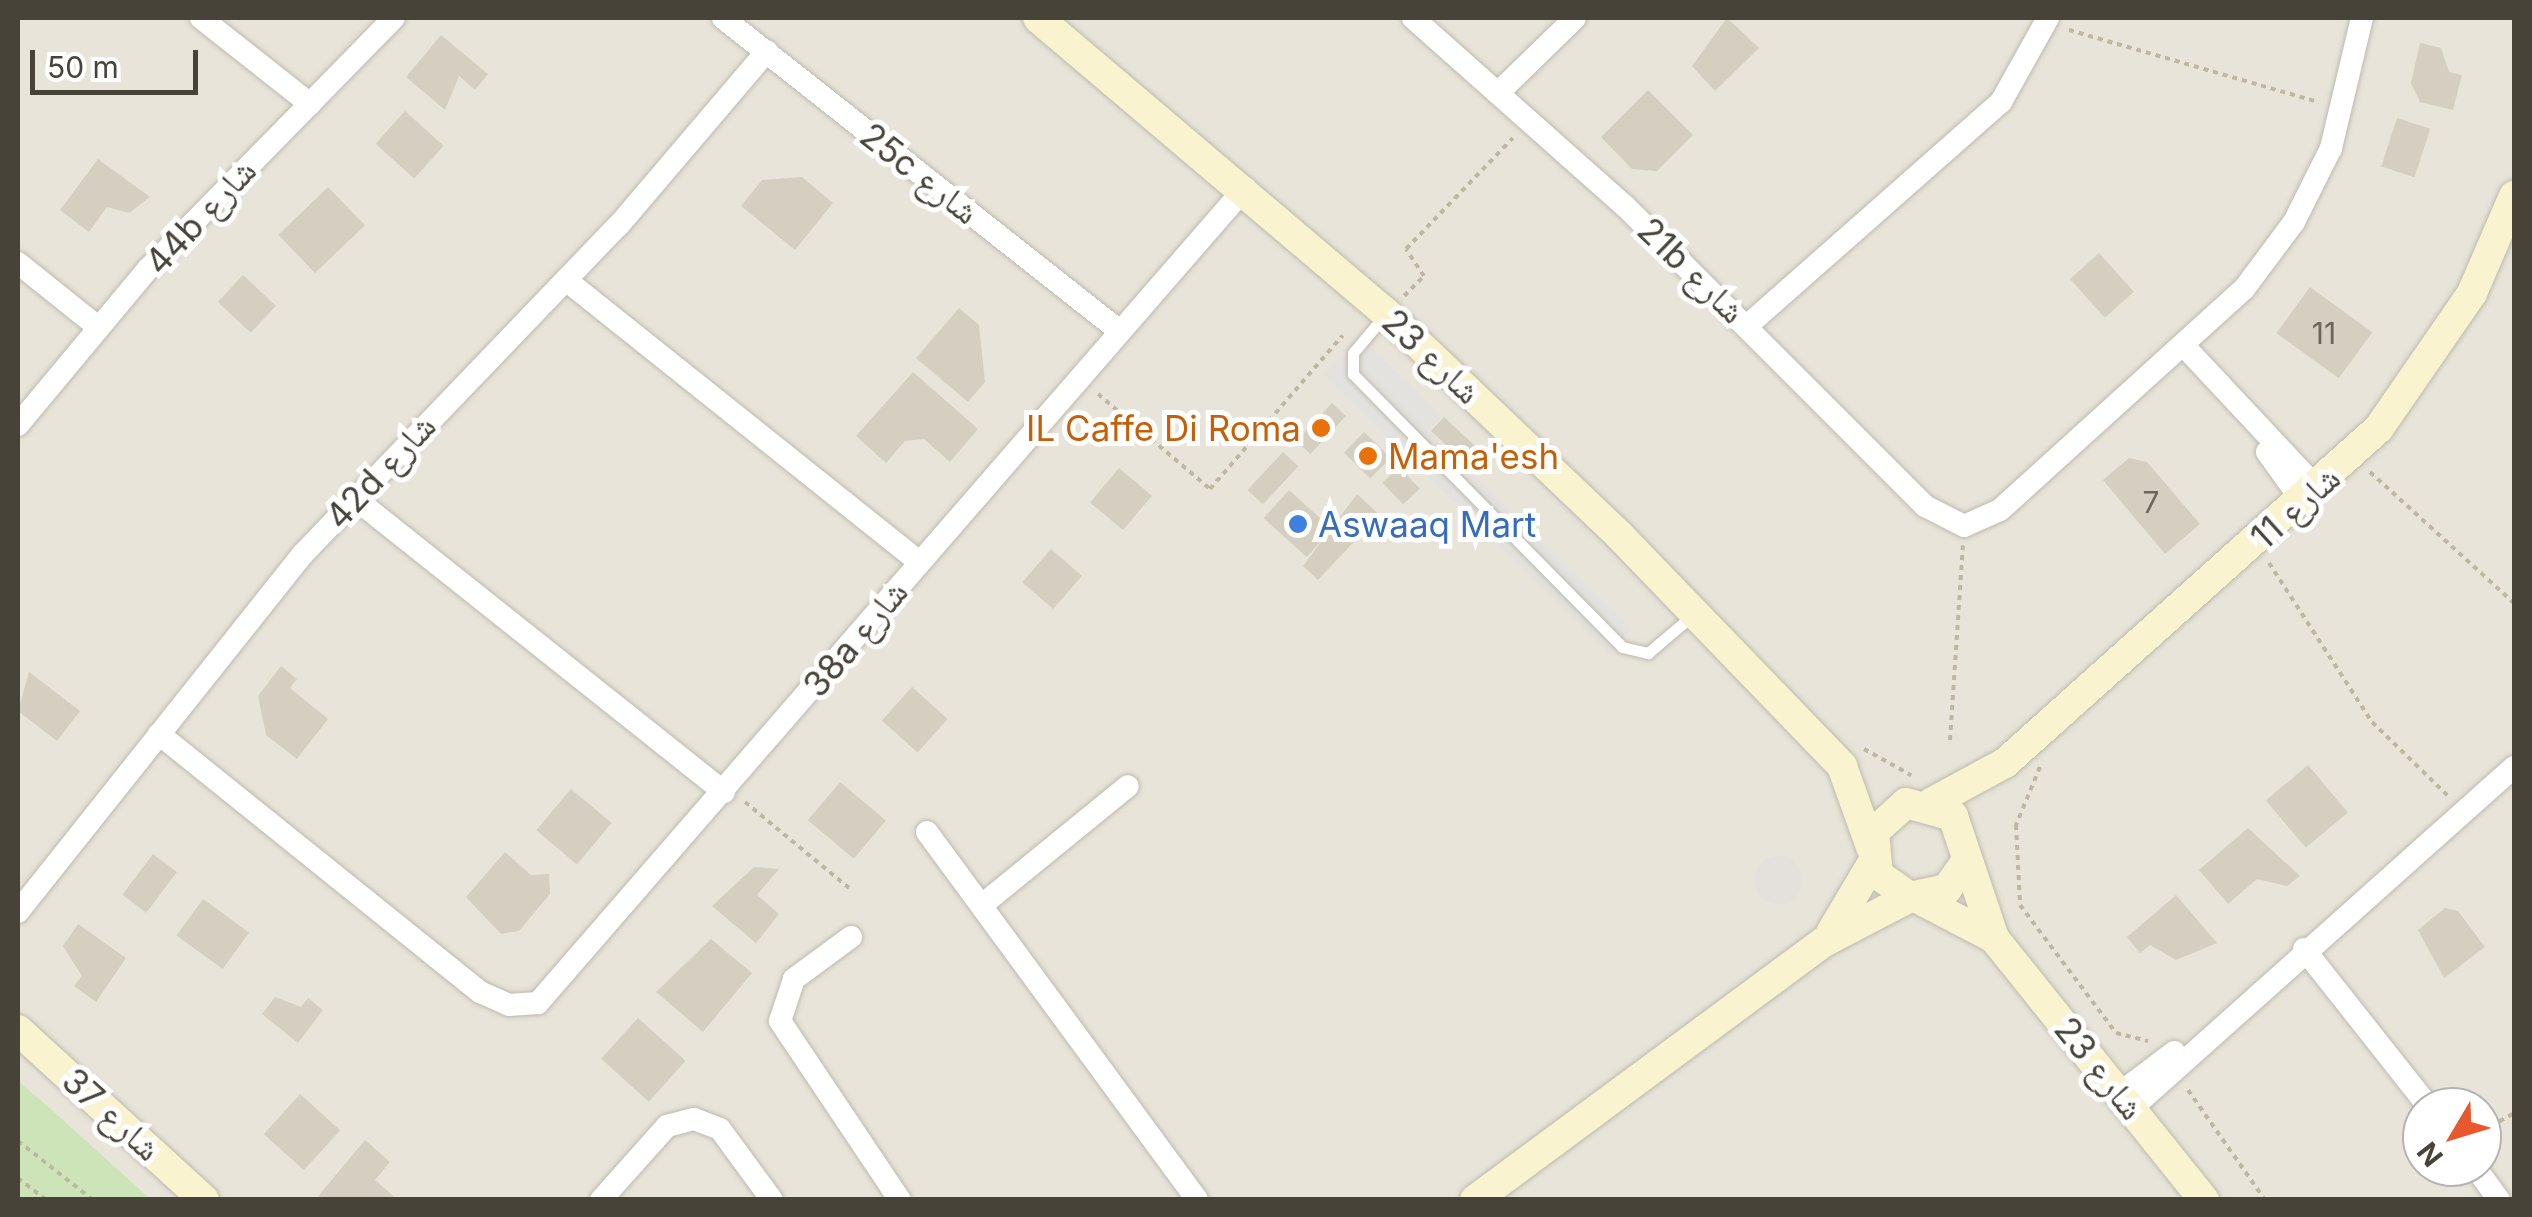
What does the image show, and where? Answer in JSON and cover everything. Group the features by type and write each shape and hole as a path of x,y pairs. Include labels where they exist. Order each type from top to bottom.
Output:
{"street":[{"path":"201,18 310,104"},
{"name":"44b شارع","path":"18,426 98,327 394,18"},
{"name":"25c شارع","path":"723,18 1116,329"},
{"name":"شارع 23","path":"1038,18 1238,182 1380,307 1696,612 1839,763 1872,855"},
{"name":"21b شارع","path":"1413,18 1530,120 1748,325 1925,506 1964,526"},
{"path":"1499,92 1575,18"},
{"path":"1964,526 2000,510 2185,348 2294,222 2343,109 2362,18"},
{"path":"1748,325 2001,102 2047,20"},
{"name":"42d شارع","path":"18,912 353,497 566,280 767,51"},
{"name":"38a شارع","path":"159,734 480,992 524,1006 560,985 1238,182"},
{"name":"شارع 11","path":"1920,794 2005,763 2352,456 2430,364 2514,196"},
{"path":"18,262 98,327"},
{"path":"566,280 919,562"},
{"path":"2185,348 2310,495"},
{"path":"353,497 726,790"},
{"name":"شارع 23","path":"1839,763 1920,794"},
{"name":"شارع 11","path":"1965,850 2005,763"},
{"path":"2126,1100 2514,767"},
{"path":"982,905 1128,786"},
{"path":"1475,1200 1824,942 1913,897 1947,889 1965,850 1920,794 1882,819 1872,855 1824,942"},
{"path":"927,832 1197,1200"},
{"name":"شارع 23","path":"1965,850 1994,938 2204,1200"},
{"path":"1872,855 1886,885 1913,897"},
{"name":"شارع 23","path":"1913,897 1994,938"},
{"path":"850,937 794,979 780,1020 900,1200"},
{"path":"2304,949 2413,1087"},
{"name":"شارع 37","path":"18,1030 204,1200"},
{"path":"601,1200 667,1126 694,1119 720,1129 772,1200"}],"lane":[{"path":"1380,307 1353,352 1353,374 1622,647 1648,653 1696,612"}],"path":[{"path":"2047,20 2343,109"},
{"path":"1076,376 1210,489 1380,307 1424,276 1406,250 1530,120"},
{"path":"2352,456 2514,603"},
{"path":"1950,740 1964,526"},
{"path":"2256,542 2372,722 2463,810"},
{"path":"2030,740 2041,761 2016,825 2020,906 2121,1038 2145,1043 2163,1030 2196,1071 2192,1106 2265,1200"},
{"path":"1839,763 1860,744 1920,794"},
{"path":"726,790 849,888"},
{"path":"18,1140 93,1200"},
{"path":"18,1178 46,1200"}],"shaded area":[{"path":"18,18 2514,18 2514,1199 18,1199"},
{"path":"1361,337 1442,416 1428,431 1632,629 1609,653 1324,375"},
{"path":"1778,856 1795,863 1802,880 1795,897 1778,904 1761,897 1754,880 1761,863"}],"green space":[{"path":"18,1081 52,1110 150,1199 18,1199"}],"building":[{"path":"1727,18 1759,48 1715,91 1692,66"},
{"path":"441,35 488,74 475,90 459,76 445,110 406,77"},
{"path":"2420,43 2441,48 2449,72 2462,75 2453,110 2420,102 2411,83"},
{"path":"1648,90 1693,135 1657,171 1632,169 1601,137"},
{"path":"405,111 444,146 414,178 376,144"},
{"path":"2397,118 2430,129 2415,177 2381,167"},
{"path":"98,159 150,197 129,213 107,207 89,232 60,210"},
{"path":"802,177 833,203 795,250 741,206 762,180"},
{"path":"328,187 365,225 315,273 278,235"},
{"path":"2099,253 2134,292 2105,318 2070,279"},
{"path":"243,275 276,306 251,333 218,302"},
{"path":"2310,287 2372,332 2339,378 2276,333"},
{"path":"959,308 979,325 985,382 968,402 916,358"},
{"path":"913,372 978,429 950,462 924,439 905,441 886,463 856,436"},
{"name":"IL Caffe Di Roma","path":"1332,403 1346,416 1310,454 1297,441"},
{"path":"1444,417 1475,446 1462,460 1431,431"},
{"name":"Mama'esh","path":"1364,432 1391,458 1370,479 1344,453"},
{"path":"1283,452 1298,466 1263,504 1248,490"},
{"path":"2129,458 2147,462 2200,524 2165,554 2103,480"},
{"path":"1399,467 1420,489 1403,505 1382,483"},
{"path":"1119,468 1152,496 1123,530 1090,502"},
{"name":"Aswaaq Mart","path":"1289,490 1332,529 1307,557 1264,518"},
{"path":"1357,494 1387,522 1374,537 1366,529 1318,580 1303,566"},
{"path":"1051,549 1082,576 1053,609 1022,582"},
{"path":"281,666 297,679 290,688 328,719 297,759 266,735 258,696"},
{"path":"29,672 80,711 57,741 18,711"},
{"path":"912,687 948,719 918,753 882,720"},
{"path":"2308,765 2348,812 2306,848 2266,800"},
{"path":"840,782 886,821 854,859 808,820"},
{"path":"571,789 612,823 577,864 536,830"},
{"path":"2248,828 2300,876 2287,886 2257,879 2228,904 2199,870"},
{"path":"505,852 531,875 549,874 550,894 519,931 501,934 466,897"},
{"path":"153,854 177,872 146,913 122,895"},
{"path":"754,867 779,869 757,895 779,914 756,943 712,906"},
{"path":"2176,895 2217,943 2176,960 2150,945 2140,953 2127,937"},
{"path":"203,899 249,933 223,969 177,935"},
{"path":"2445,908 2458,911 2485,947 2444,978 2418,930"},
{"path":"78,924 126,958 96,1002 74,986 82,976 63,946"},
{"path":"711,939 752,973 703,1032 656,992"},
{"path":"275,997 301,1007 308,998 323,1010 298,1043 262,1014"},
{"path":"638,1018 686,1061 649,1102 601,1059"},
{"path":"300,1094 340,1130 304,1170 264,1134"},
{"path":"365,1140 390,1162 375,1180 398,1200 315,1200"}],"place":[{"name":"IL Caffe Di Roma","path":"1321,428"},
{"name":"Mama'esh","path":"1368,456"},
{"name":"Aswaaq Mart","path":"1298,524"}]}
